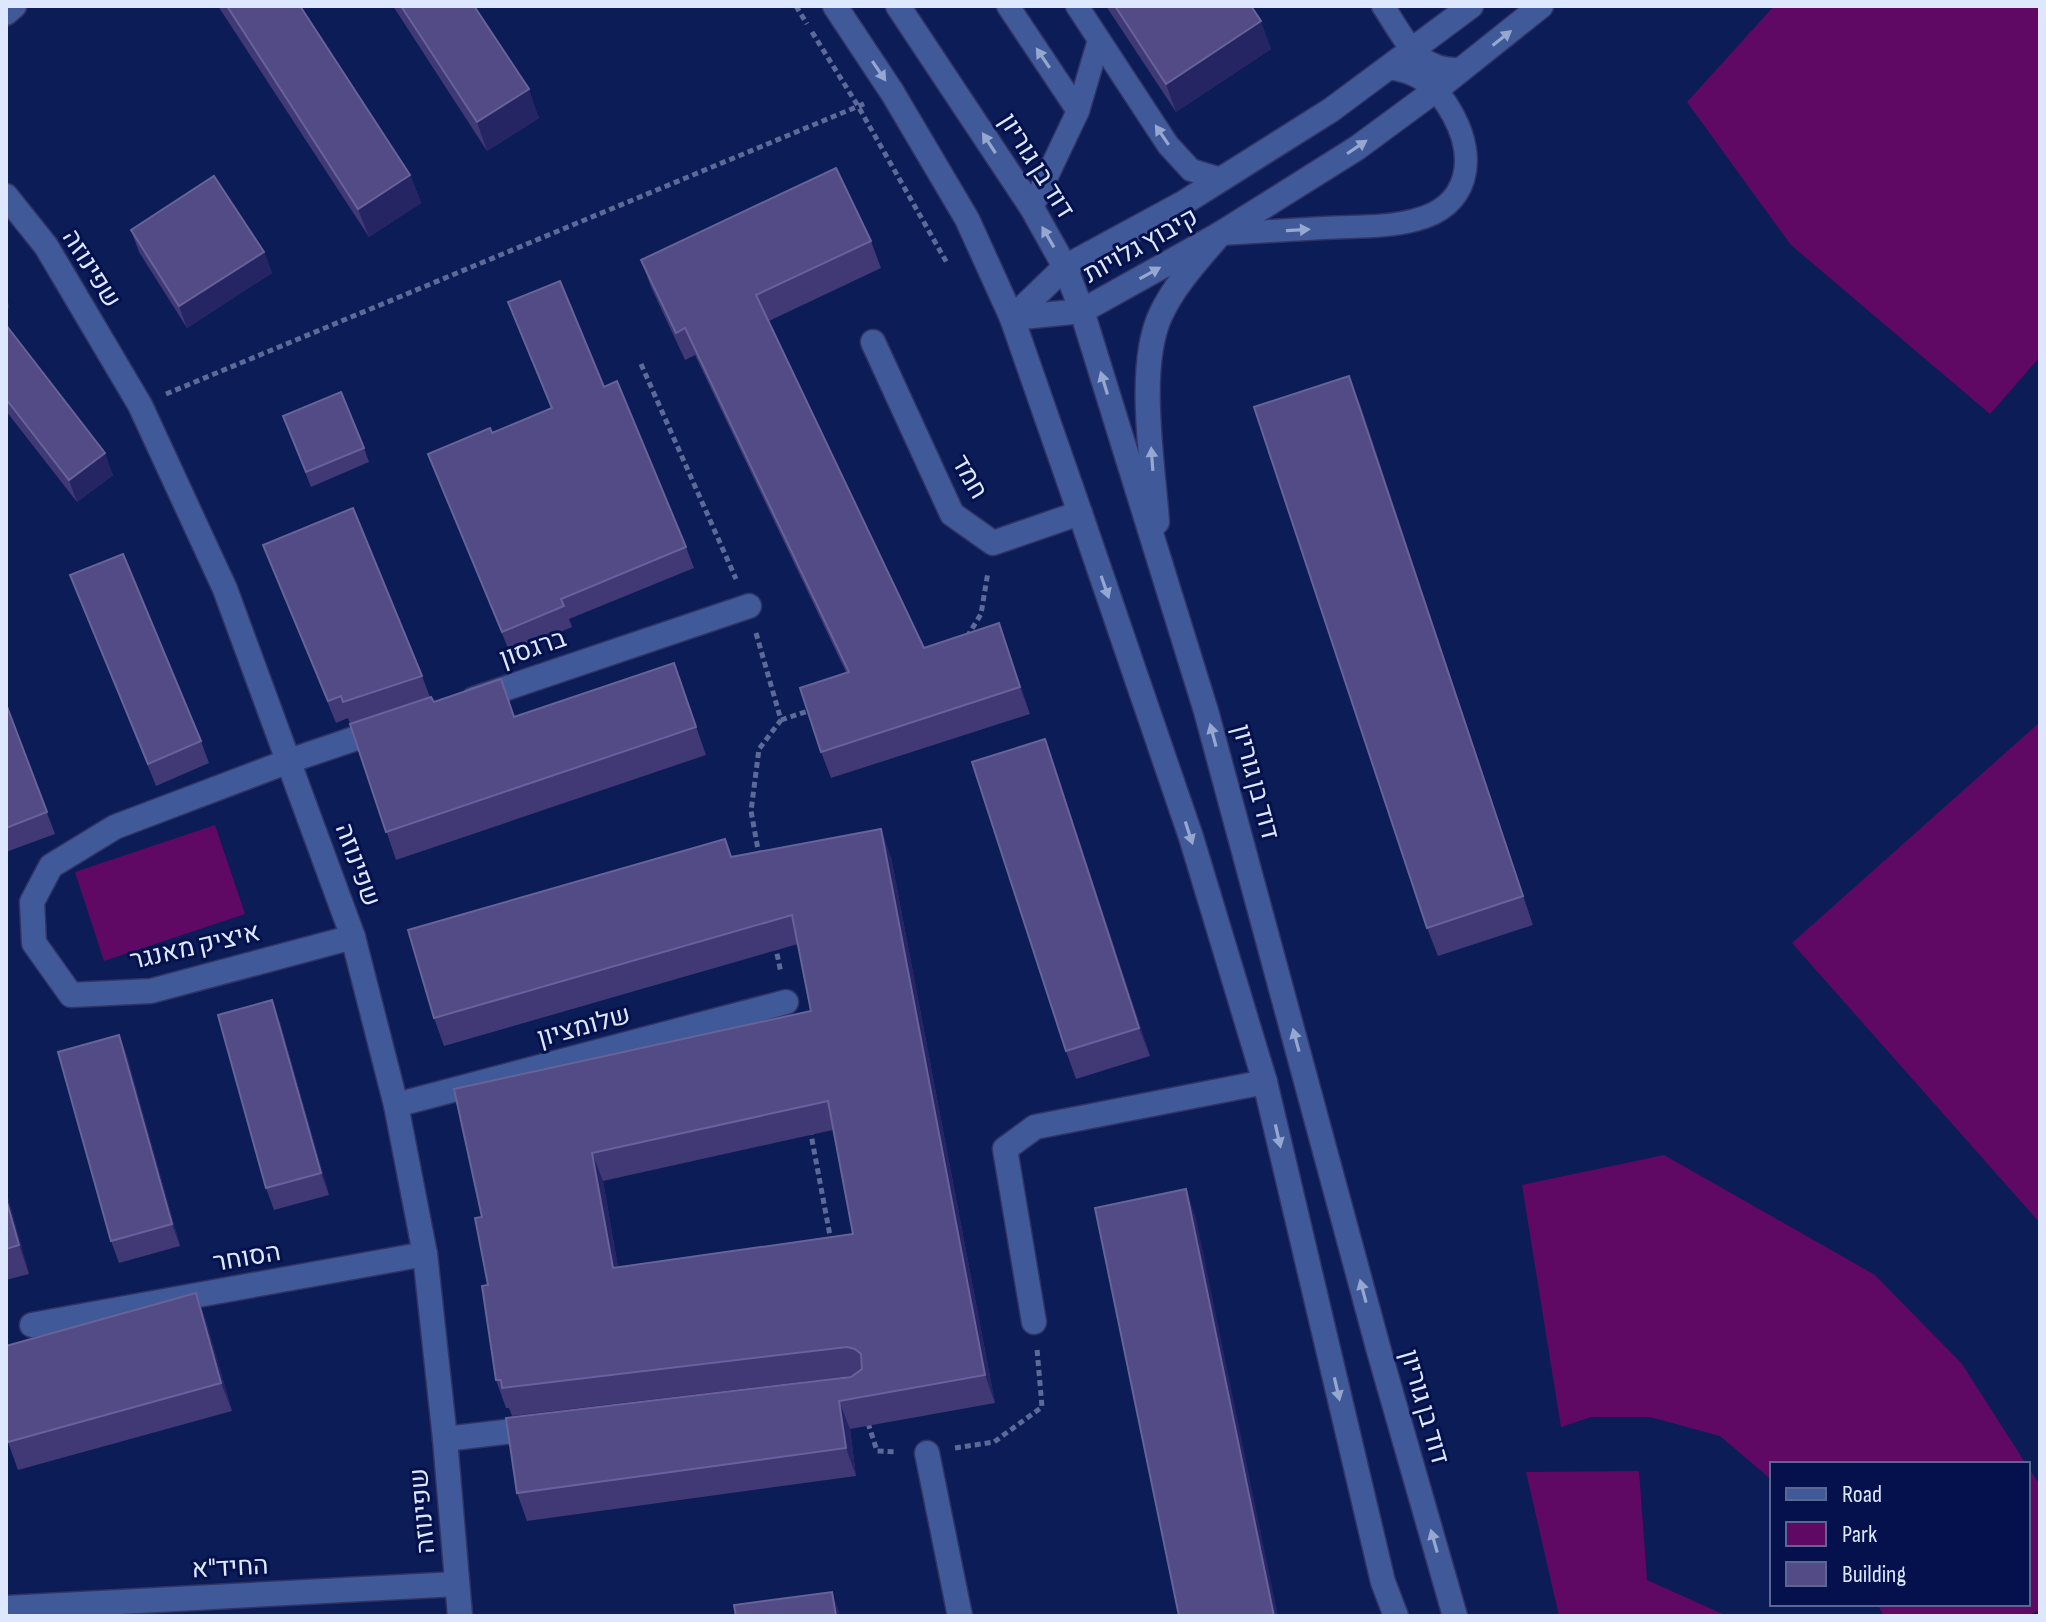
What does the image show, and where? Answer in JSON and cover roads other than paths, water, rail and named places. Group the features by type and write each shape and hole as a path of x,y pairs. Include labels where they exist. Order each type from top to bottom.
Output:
{"street":[{"path":"6,13 14,6"},
{"path":"835,6 892,92 967,219 1012,318 1080,513 1191,837 1265,1082 1383,1582 1396,1616"},
{"name":"דוד בן גוריון","path":"898,6 1032,208 1065,267 1082,311 1206,711 1379,1351 1455,1616"},
{"name":"קיבוץ גלויות","path":"1012,318 1065,267 1185,202 1331,110 1471,6"},
{"name":"קיבוץ גלויות","path":"1012,318 1082,311 1220,234 1357,148 1541,6"},
{"name":"שפינוזה","path":"6,196 46,246 140,405 225,589 353,937 396,1105 425,1254 460,1616"},
{"path":"1160,564 1148,394 1150,346 1161,314 1182,279 1220,234"},
{"name":"חמד","path":"873,342 952,514 993,543 1080,513"},
{"name":"ברגסון","path":"452,706 749,606"},
{"path":"289,761 408,721"},
{"name":"איציק מאנגר","path":"289,761 115,827 51,866 32,902 34,943 71,995 151,991 353,937"},
{"name":"שלומציון","path":"396,1105 786,1002"},
{"path":"1034,1322 1005,1149 1035,1127 1265,1082"},
{"name":"הסוחר","path":"32,1325 425,1254"},
{"path":"445,1439 568,1424"},
{"path":"927,1453 960,1616"},
{"name":"החיד\"א","path":"6,1608 457,1584"}],"lane":[{"path":"1008,6 1078,111"},
{"path":"1077,6 1168,145 1191,170 1221,179"},
{"path":"1383,6 1411,50 1436,67 1463,69"},
{"path":"1032,208 1078,111 1099,40"},
{"path":"1220,234 1416,220 1453,199 1463,182 1467,163 1464,140 1453,115 1437,89 1413,73 1387,68"}]}
